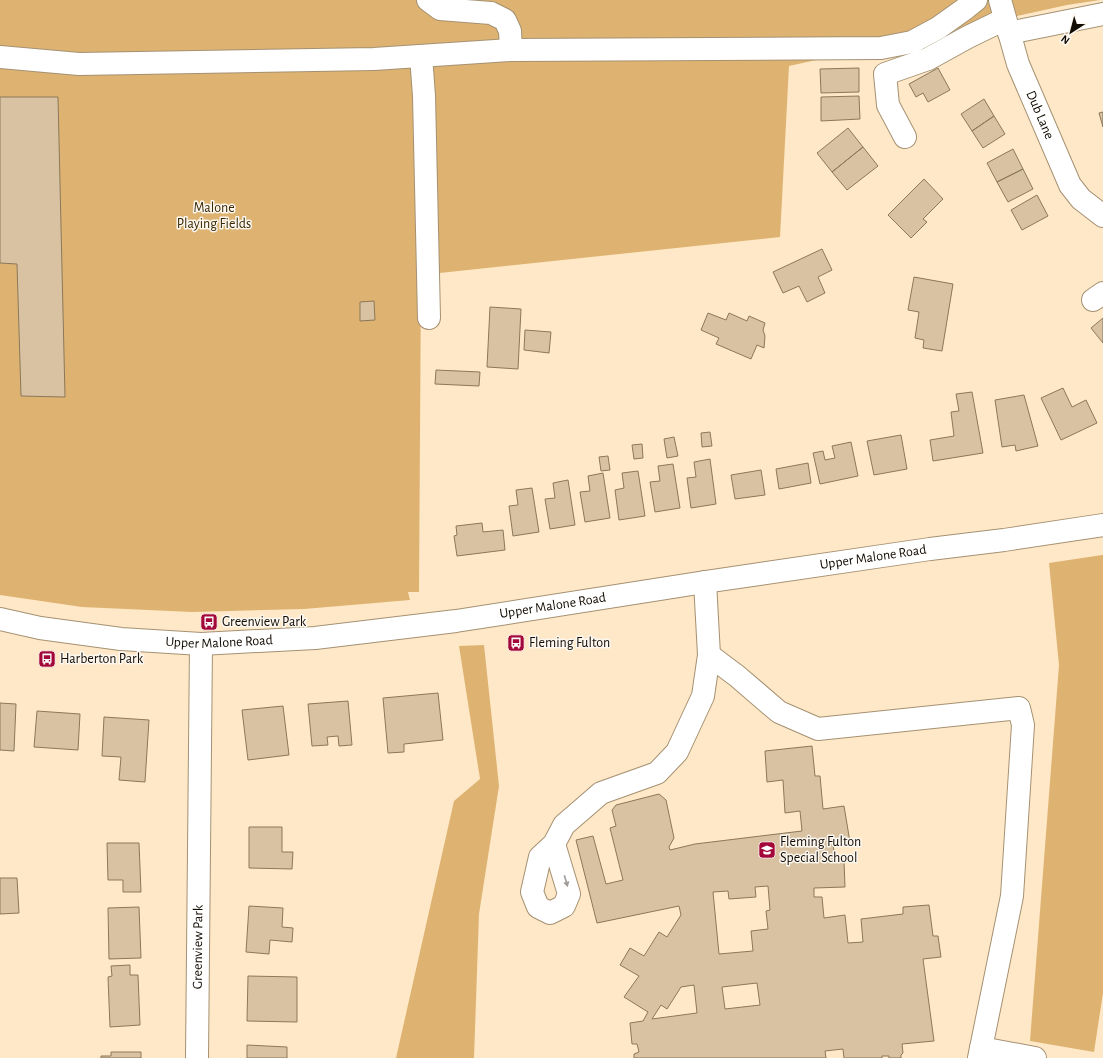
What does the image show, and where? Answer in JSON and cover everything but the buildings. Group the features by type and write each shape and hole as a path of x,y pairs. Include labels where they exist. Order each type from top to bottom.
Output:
{"main road":[{"path":"428,0 440,9 491,13 505,20 510,31 511,50"},
{"path":"0,57 87,64 366,60 511,50 881,48 912,42 938,28 976,0"},
{"path":"906,137 888,105 885,74 928,59 1005,17 1103,14"},
{"name":"Dub Lane","path":"1005,17 1018,64 1070,185 1081,199 1103,216"},
{"path":"421,56 424,96 429,318"},
{"name":"Upper Malone Road","path":"0,619 40,628 121,639 201,644 315,638 456,621 704,582 1103,525"},
{"path":"554,844 564,825 601,792 657,773 677,752 703,696 709,655 704,582"},
{"name":"Greenview Park","path":"197,1058 201,644"},
{"path":"709,655 779,712 818,729 1019,708 1023,725 1012,896 980,1053 1035,1058"}],"green space":[{"name":"Malone Playing Fields","path":"0,0 1100,0 1067,5 789,66 780,237 421,275 419,592 408,592 410,600 304,609 192,612 82,607 0,595"},
{"path":"1103,555 1103,993 1094,1052 1030,1041 1059,665 1049,563"},
{"path":"484,645 499,786 479,914 474,1058 396,1058 454,801 480,779 459,646"}],"place":[{"name":"Greenview Park","path":"209,622"},
{"name":"Fleming Fulton","path":"516,643"},
{"name":"Harberton Park","path":"47,659"},
{"name":"Fleming Fulton Special School","path":"767,850"}]}
